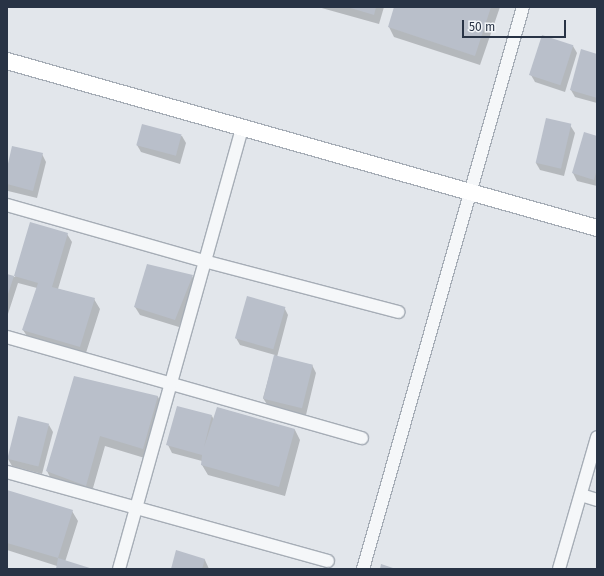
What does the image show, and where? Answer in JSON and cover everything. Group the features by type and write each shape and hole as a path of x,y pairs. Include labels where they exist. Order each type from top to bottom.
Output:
{"street":[{"path":"363,569 523,7"},
{"path":"7,61 597,228"},
{"path":"119,569 242,128"},
{"path":"7,205 204,262 398,312"},
{"path":"7,337 362,438"},
{"path":"560,569 597,437"},
{"path":"7,472 328,561"},
{"path":"580,495 597,500"}],"building":[{"path":"347,7 376,7 374,15"},
{"path":"394,7 491,7 475,56 388,27"},
{"path":"542,35 573,45 560,85 529,75"},
{"path":"581,49 597,54 597,98 570,90"},
{"path":"546,118 571,124 561,169 536,163"},
{"path":"142,124 182,135 176,156 136,145"},
{"path":"584,132 597,136 597,169 594,180 572,173"},
{"path":"12,146 43,153 33,191 7,184 7,168"},
{"path":"30,222 68,233 52,287 95,298 80,347 22,330 38,283 14,276"},
{"path":"147,264 193,275 175,320 134,307"},
{"path":"7,274 14,276 7,297"},
{"path":"247,296 285,307 273,349 235,338"},
{"path":"274,355 313,365 302,408 263,399"},
{"path":"74,376 158,396 143,449 100,436 86,486 46,471"},
{"path":"177,406 212,415 204,447 217,407 295,429 279,487 201,465 202,455 166,445"},
{"path":"18,416 49,424 38,466 7,459"},
{"path":"7,490 73,510 58,558 7,543"},
{"path":"176,550 205,559 202,569 171,569"},
{"path":"58,558 93,569 56,569"},
{"path":"381,564 396,569 380,569"}]}
